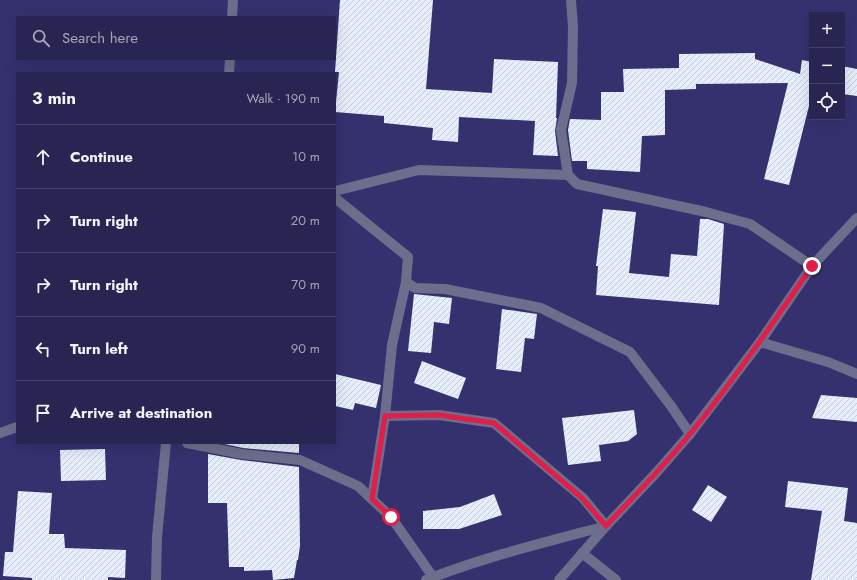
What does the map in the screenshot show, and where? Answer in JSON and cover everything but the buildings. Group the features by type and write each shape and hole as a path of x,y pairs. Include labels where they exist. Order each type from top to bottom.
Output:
{"street":[{"path":"232,16 233,0"},
{"path":"572,0 574,27 572,83 561,130 568,175 577,184 706,212 750,224 812,266"},
{"path":"229,72 230,60"},
{"path":"336,191 419,170 568,175"},
{"path":"336,199 408,257 406,282 392,345 385,416 372,499"},
{"path":"559,580 690,434 760,342 812,266 857,218"},
{"path":"406,282 415,288 445,289 541,308 630,352 671,406 690,434"},
{"path":"760,342 828,362 857,374"},
{"path":"385,416 439,415 494,423 582,498 606,526"},
{"path":"0,433 16,427"},
{"path":"156,580 157,537 166,444"},
{"path":"192,444 242,454 300,460 358,486 391,517 430,579 495,556 606,526"},
{"path":"582,553 616,580"}],"route":[{"path":"391,517 372,499 385,416 439,415 494,423 582,498 606,526 690,434 760,342 812,266"}]}
